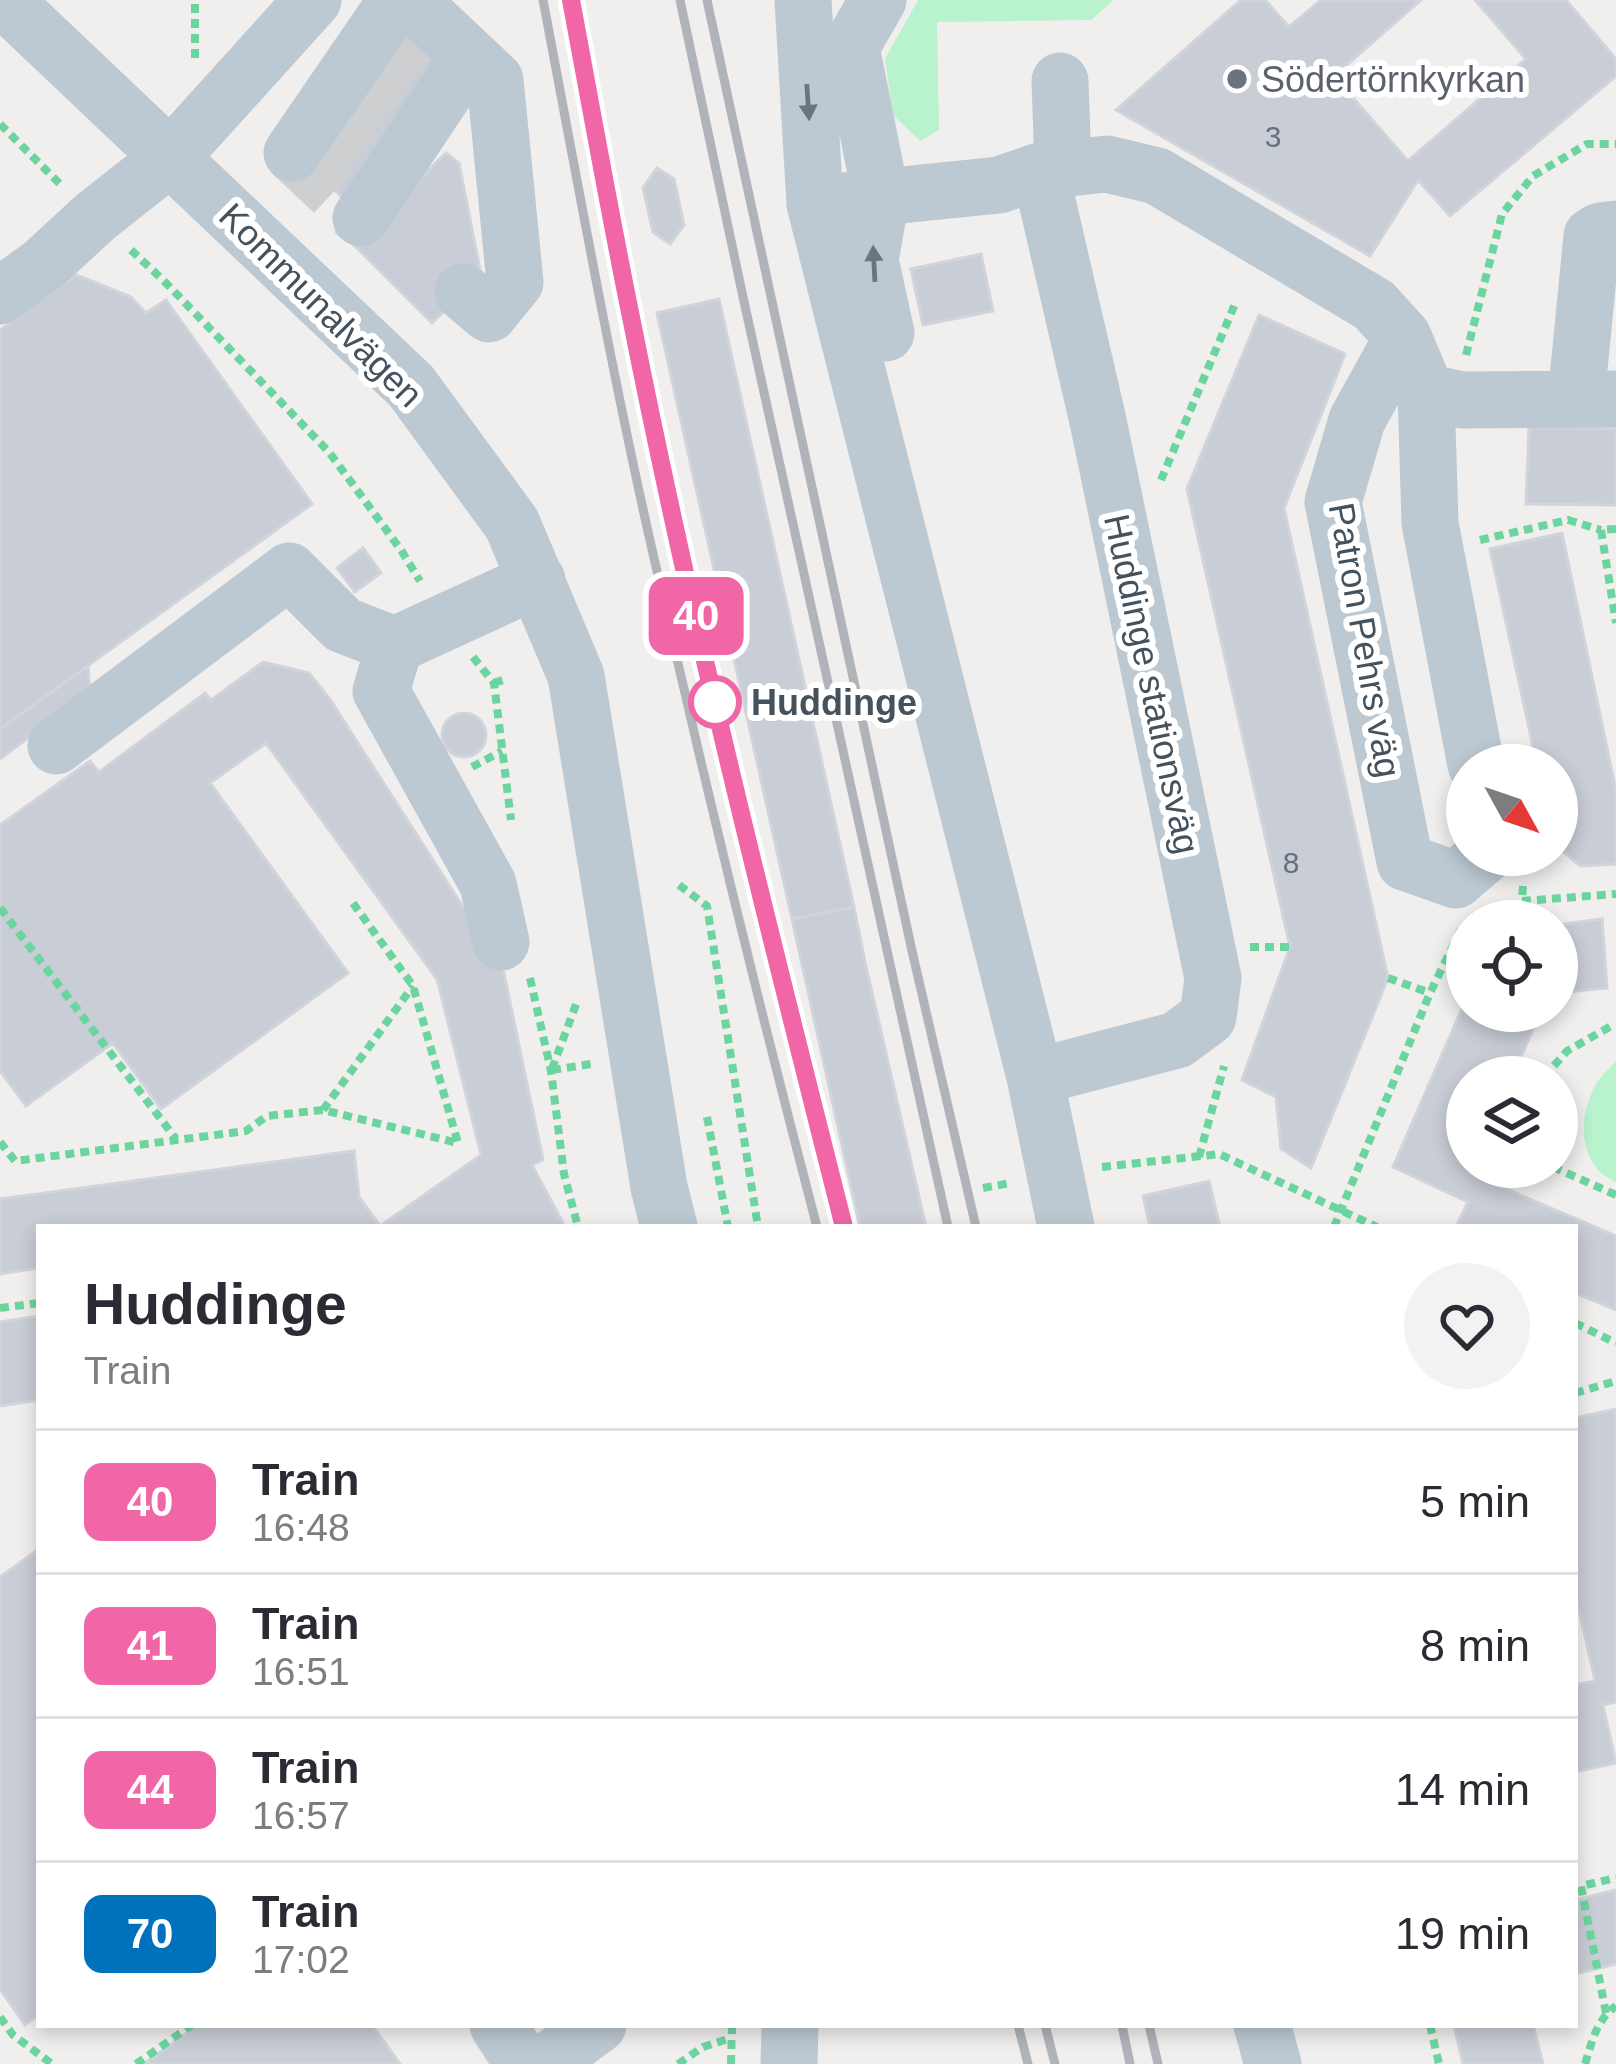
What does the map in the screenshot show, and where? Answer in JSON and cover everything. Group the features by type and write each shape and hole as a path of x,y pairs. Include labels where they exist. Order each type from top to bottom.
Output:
{"street":[{"name":"Kommunalvägen","path":"4,0 411,386 512,524 576,676 668,1224"},
{"path":"0,296 171,157 313,0"},
{"path":"292,153 397,0"},
{"path":"410,0 495,80 514,282 489,314 463,292"},
{"path":"803,0 815,204 1048,1074 1066,1224"},
{"path":"857,16 881,197 870,260 1025,991 1048,1074"},
{"path":"361,218 469,56"},
{"path":"1048,1074 1202,1049 1178,968 1019,235 1060,80"},
{"path":"815,204 1107,164 1156,176 1374,305 1402,337 1426,392 1430,523 1472,744"},
{"path":"1426,392 1462,400 1596,399 1592,236 1616,229"},
{"name":"Patron Pehrs väg","path":"1402,337 1357,420 1333,502 1405,862 1456,880 1493,880"},
{"path":"56,746 277,554 343,625 395,645 537,580"},
{"path":"395,645 381,691 488,884 501,943"},
{"path":"500,2028 523,2064"},
{"path":"544,2064 594,2028"},
{"path":"789,2064 790,2028"},
{"path":"1263,2028 1273,2064"}],"path":[{"path":"1468,345 1502,214 1533,176 1587,144 1616,144"},
{"path":"1157,488 1235,304"},
{"path":"1465,544 1568,520 1616,530"},
{"path":"1601,530 1616,623"},
{"path":"494,683 506,679"},
{"path":"1335,1224 1430,993 1493,880 1522,901 1616,893"},
{"path":"679,885 707,906 758,1224"},
{"path":"0,1142 14,1162 246,1131 267,1116 322,1110 458,1143 413,986 350,899"},
{"path":"0,908 176,1139"},
{"path":"1253,969 1260,947"},
{"path":"1388,978 1430,993"},
{"path":"322,1110 413,986"},
{"path":"583,986 551,1071 604,1061"},
{"path":"1563,1056 1615,1024"},
{"path":"1199,1156 1202,1049"},
{"path":"706,1117 727,1224"},
{"path":"1099,1167 1220,1154 1371,1224"},
{"path":"1578,1178 1616,1195"},
{"path":"983,1188 1017,1182"},
{"path":"0,1308 36,1303"},
{"path":"1578,1324 1616,1343"},
{"path":"1578,1392 1616,1381"},
{"path":"1606,2013 1581,1886 1616,1878"},
{"path":"1585,2064 1596,2029 1616,2006"},
{"path":"0,2017 13,2036 52,2064"},
{"path":"136,2064 188,2028"},
{"path":"730,2064 732,2028"},
{"path":"1431,2028 1438,2064"},
{"path":"678,2064 703,2047 731,2038"}],"green space":[{"path":"918,0 1113,0 1091,20 937,22 939,130 920,141 893,115 885,59"},
{"path":"1616,1061 1616,1182 1594,1164 1584,1124 1590,1095"}],"building":[{"path":"1241,0 1265,0 1289,27 1321,0 1421,0 1334,76 1408,161 1526,59 1475,0 1566,0 1616,59 1616,76 1450,216 1418,180 1370,256 1116,110"},
{"path":"399,24 440,64 395,133 430,170 382,215 349,204 308,164"},
{"path":"446,153 459,163 481,275 432,323 353,244"},
{"path":"657,168 674,179 684,225 670,244 653,232 643,188"},
{"path":"981,254 993,311 923,325 911,269"},
{"path":"76,275 131,297 146,313 166,300 312,504 0,729 0,330"},
{"path":"719,299 854,907 792,919 657,313"},
{"path":"1259,315 1345,354 1284,508 1388,978 1311,1168 1281,1149 1276,1097 1242,1080 1290,947 1187,489"},
{"path":"1529,427 1616,429 1616,505 1526,504"},
{"path":"1562,533 1616,791 1616,864 1578,864 1578,744 1532,744 1490,549"},
{"path":"363,548 381,573 355,592 337,568"},
{"path":"263,662 309,673 329,698 503,969 543,1160 532,1165 563,1224 383,1224 481,1155 437,979 266,743 210,783 348,973 161,1109 113,1043 26,1106 0,1071 0,825 90,761 99,772 205,693 211,700"},
{"path":"88,666 90,692 0,759 0,729"},
{"path":"464,713 479,720 486,735 479,750 464,757 449,750 442,735 449,720"},
{"path":"854,907 925,1224 859,1224 792,919"},
{"path":"1602,919 1607,988 1578,991 1578,922"},
{"path":"1452,1032 1532,1032 1521,1056 1446,1056 1446,1188 1504,1188 1616,1236 1616,1310 1578,1294 1578,1224 1457,1224 1468,1202 1393,1167"},
{"path":"354,1151 359,1197 379,1224 36,1224 36,1268 0,1274 0,1199"},
{"path":"1209,1181 1219,1224 1149,1224 1143,1196"},
{"path":"36,1316 36,1400 0,1406 0,1322"},
{"path":"1616,1409 1616,1702 1603,1705 1616,1763 1578,1771 1578,1684 1595,1681 1578,1605 1578,1417"},
{"path":"36,1551 36,2017 25,2025 0,1989 0,1577"},
{"path":"1616,1890 1616,1964 1578,1973 1578,1899"},
{"path":"194,2028 374,2028 400,2064 144,2064"},
{"path":"1455,2028 1534,2028 1543,2064 1463,2064"}],"tunnel":[{"path":"367,43 437,105"},
{"path":"342,79 412,141"},
{"path":"316,115 386,179"},
{"path":"292,153 361,218"}],"railway":[{"path":"543,0 649,536 816,1224"},
{"path":"571,0 624,282 705,663 843,1224"},
{"path":"680,0 947,1224"},
{"path":"707,0 975,1224"},
{"path":"1019,2028 1028,2064"},
{"path":"1046,2028 1055,2064"},
{"path":"1123,2028 1130,2064"},
{"path":"1150,2028 1158,2064"}],"train":[{"name":"40","path":"571,0 632,324 709,676 843,1224"}],"place":[{"name":"Södertörnkyrkan","path":"1237,79"},
{"name":"Huddinge","path":"715,702"}]}
